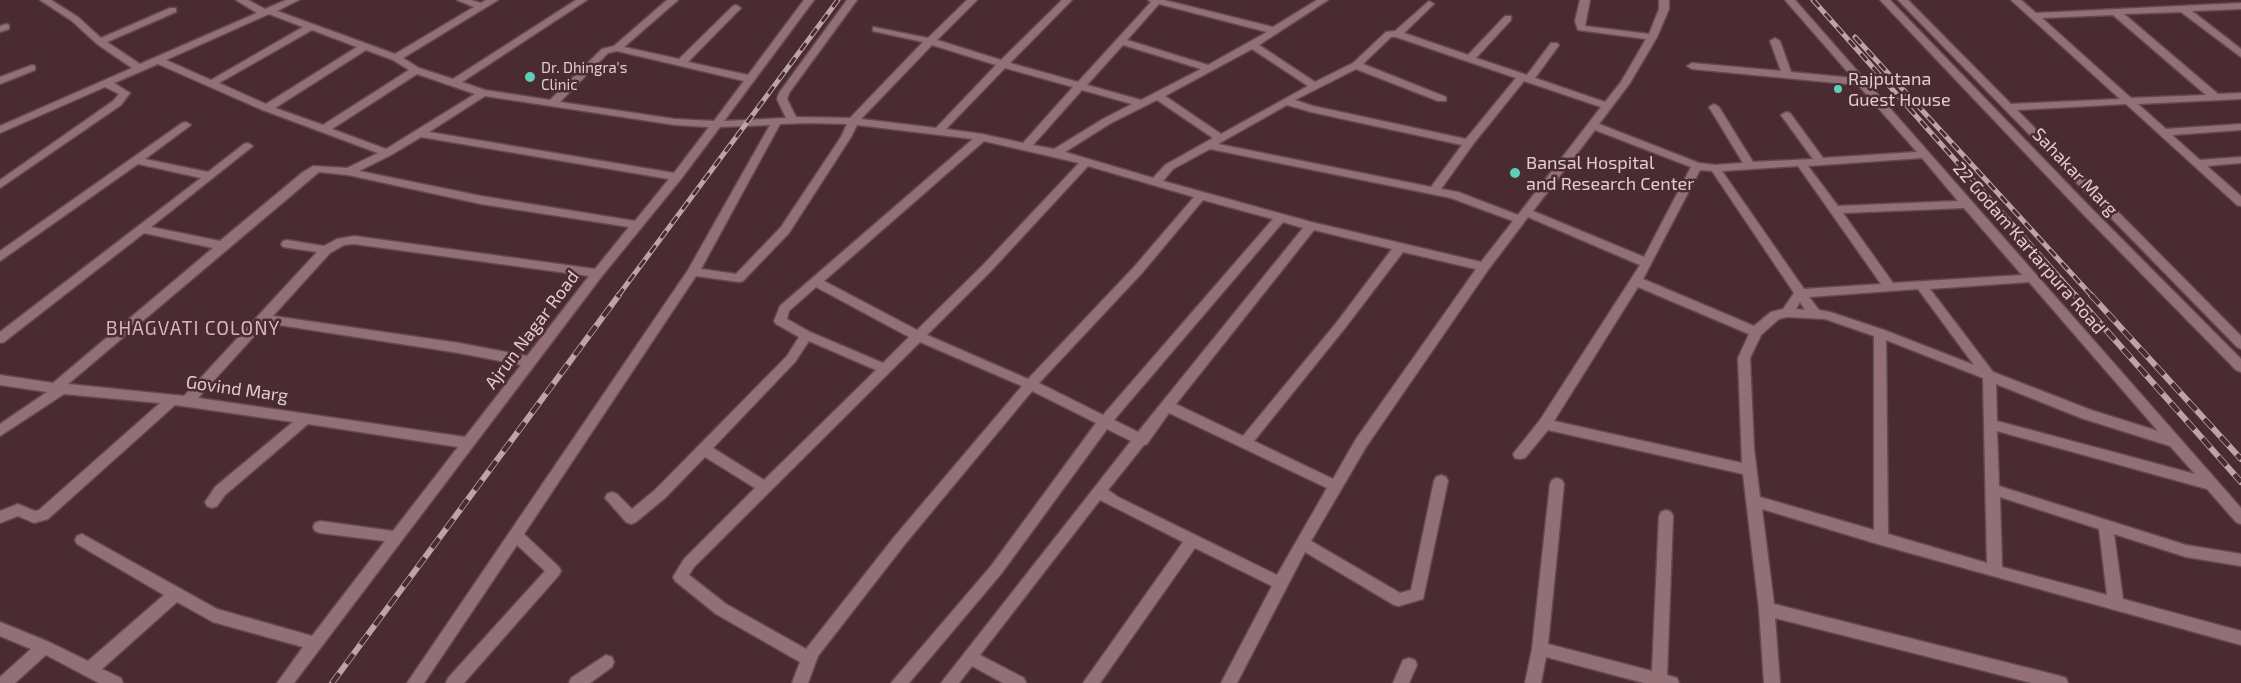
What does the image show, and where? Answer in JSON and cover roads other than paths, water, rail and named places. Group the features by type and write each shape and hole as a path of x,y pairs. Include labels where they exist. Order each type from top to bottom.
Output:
{"street":[{"path":"241,0 267,12 396,58 416,70 483,93 675,122 717,124 777,121 853,121 982,137 1056,153 1310,226 1484,267"},
{"path":"0,130 105,83 142,69 294,0"},
{"path":"462,0 482,7"},
{"path":"396,58 493,0"},
{"path":"454,83 582,0"},
{"path":"617,48 673,0"},
{"name":"Ajrun Nagar Road","path":"285,683 532,362 598,273 677,177 809,0"},
{"path":"793,121 782,99 784,93 852,0"},
{"path":"693,272 739,278 785,230 846,137 853,121 972,0"},
{"path":"938,132 1067,0"},
{"path":"1026,146 1121,41 1155,0 1276,31"},
{"path":"1056,153 1107,121 1210,69 1252,45 1323,0"},
{"path":"1585,0 1580,21 1581,28 1652,37"},
{"path":"1229,683 1302,543 1361,443 1484,267 1625,84 1652,37 1664,9 1664,0"},
{"name":"22 Godam Kartarpura Road","path":"1790,0 2241,518"},
{"name":"Sahakar Marg","path":"1885,0 2086,210 2241,367"},
{"name":"Sahakar Marg","path":"1903,0 2241,344"},
{"path":"2016,0 2241,201"},
{"path":"48,1 75,20 100,42 142,69"},
{"path":"1398,34 1429,4"},
{"path":"2034,16 2241,6"},
{"path":"682,62 736,8"},
{"path":"2182,8 2241,54"},
{"path":"100,42 173,10"},
{"path":"2115,12 2215,97"},
{"path":"1471,58 1508,18"},
{"path":"211,84 310,27"},
{"path":"876,29 930,41 1142,104"},
{"path":"1155,183 1169,167 1286,101 1356,66 1388,34 1398,34 1608,106"},
{"path":"1121,41 1210,69"},
{"path":"1775,41 1787,74"},
{"path":"1252,45 1316,87"},
{"path":"1434,190 1469,143 1554,45"},
{"path":"267,108 364,47"},
{"path":"553,103 605,51 617,48 750,79"},
{"path":"160,61 267,108 387,153"},
{"path":"1356,66 1442,99"},
{"path":"1692,66 1861,82"},
{"path":"0,81 32,68"},
{"path":"324,129 416,70"},
{"path":"0,185 118,103 124,94 105,83"},
{"path":"348,172 387,153 483,93"},
{"path":"1158,96 1220,138"},
{"path":"2009,107 2241,96"},
{"path":"1286,101 1311,109 1469,143"},
{"path":"1714,107 1750,166"},
{"path":"1786,115 1820,162"},
{"path":"415,683 693,272 777,121"},
{"path":"0,257 186,125"},
{"path":"1592,125 1698,166 1715,168 1925,155"},
{"path":"2163,132 2241,127"},
{"path":"418,133 677,177"},
{"path":"883,368 806,335 780,321 784,309 982,137"},
{"path":"1208,145 1454,195 1523,216 1648,263"},
{"path":"0,339 248,146"},
{"path":"135,160 210,176"},
{"path":"2198,163 2241,160"},
{"path":"810,659 721,609 680,577 689,563 766,488 883,368 988,268 1086,162"},
{"path":"1800,163 1890,287"},
{"path":"1520,454 1545,424 1648,263 1698,166"},
{"path":"0,431 58,388 316,168 348,172 481,200 638,225"},
{"path":"1715,168 1814,313"},
{"path":"800,683 812,652 900,540 1030,385 1138,270 1201,196"},
{"path":"1834,210 1968,204"},
{"path":"899,683 996,570 1105,421 1280,217"},
{"path":"949,683 1310,226"},
{"path":"142,229 224,246"},
{"path":"0,517 18,510 34,517 43,515 180,400 265,318 326,250 341,242 354,240 598,273"},
{"path":"287,244 326,250"},
{"path":"1245,443 1341,325 1400,247"},
{"path":"1800,293 2032,278"},
{"path":"1636,281 1756,332"},
{"path":"816,282 917,336 1030,385 1142,440"},
{"path":"1922,285 1989,376 1995,571"},
{"path":"1787,313 1800,293"},
{"path":"1772,683 1767,609 1750,470 1744,358 1756,332 1775,315 1814,313 1880,333 2086,414 2175,442"},
{"path":"265,318 459,348 532,362"},
{"path":"1880,333 1882,539"},
{"path":"612,498 631,518 660,494 791,358 806,335"},
{"name":"Govind Marg","path":"0,380 58,388 180,400 468,443"},
{"path":"1167,406 1335,486"},
{"path":"212,502 220,491 306,418"},
{"path":"1545,424 1750,470"},
{"path":"1990,424 2210,484"},
{"path":"703,449 766,488"},
{"path":"1302,543 1399,600 1418,594 1441,481"},
{"path":"1533,683 1540,649 1557,484"},
{"path":"1992,488 2186,551 2241,560"},
{"path":"1099,491 1112,501 1280,583"},
{"path":"1754,501 1995,571 2241,638"},
{"path":"1540,649 1665,681 1666,516"},
{"path":"320,526 374,536 396,537"},
{"path":"2106,526 2116,604"},
{"path":"454,683 554,571 516,535"},
{"path":"82,540 213,615 315,644"},
{"path":"1091,683 1192,540"},
{"path":"89,670 176,593"},
{"path":"1767,609 2060,683"},
{"path":"0,630 44,647 115,683"},
{"path":"4,683 44,647"},
{"path":"969,657 1018,683"},
{"path":"577,683 606,662"},
{"path":"1401,683 1409,665"}],"railway":[{"path":"618,296 838,0"},
{"path":"1813,0 2076,296"},
{"path":"1855,37 2092,296"},
{"path":"332,683 619,295"},
{"path":"2075,295 2241,482"},
{"path":"2091,295 2241,459"}],"place":[{"name":"Dr. Dhingra's Clinic","path":"530,77"},
{"name":"Rajputana Guest House","path":"1838,89"},
{"name":"Bansal Hospital and Research Center","path":"1515,173"}],"district":[{"name":"BHAGVATI COLONY","path":"193,329"}]}
